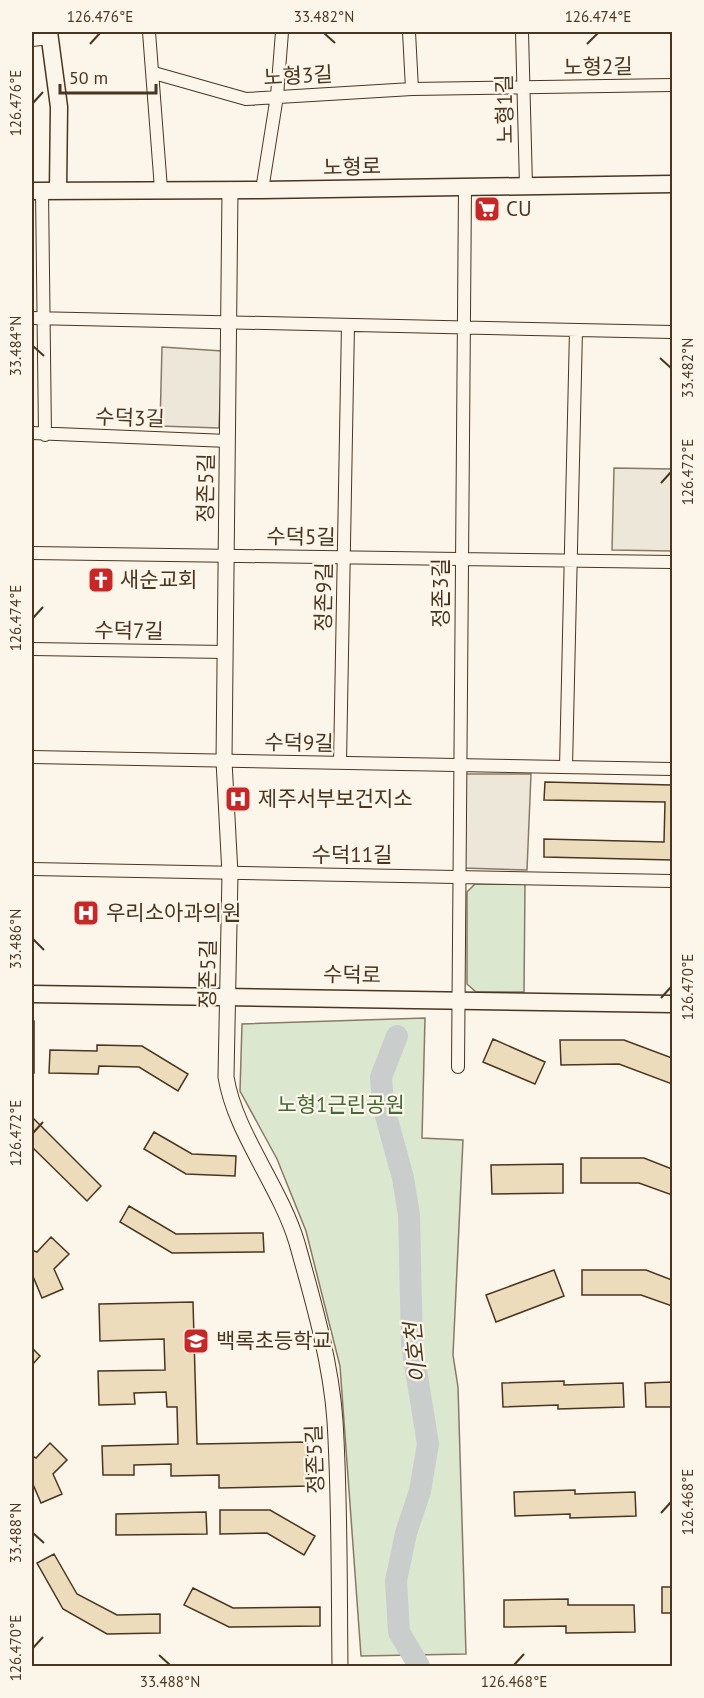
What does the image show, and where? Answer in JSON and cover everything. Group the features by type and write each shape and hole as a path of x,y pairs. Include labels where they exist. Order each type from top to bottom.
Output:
{"main road":[{"path":"44,191 59,107 49,34"},
{"name":"노형로","path":"44,191 465,188 672,183"},
{"name":"수덕로","path":"32,994 672,1004"}],"street":[{"path":"150,32 161,189"},
{"path":"262,190 277,96 282,32"},
{"path":"409,32 412,89"},
{"name":"노형1길","path":"522,32 526,186"},
{"path":"32,40 49,34"},
{"name":"노형3길","path":"154,73 246,99 412,89 523,87"},
{"name":"노형2길","path":"523,87 672,85"},
{"name":"정존3길","path":"458,1067 462,327 465,188"},
{"name":"정존5길","path":"230,190 224,761 230,874 226,1077 229,1099 276,1189 293,1231 309,1286 333,1408 340,1666"},
{"path":"44,191 45,435"},
{"path":"32,318 672,332"},
{"name":"정존9길","path":"340,763 348,325"},
{"path":"566,767 576,330"},
{"name":"수덕3길","path":"32,433 228,441"},
{"name":"수덕5길","path":"32,553 672,562"},
{"name":"수덕7길","path":"32,649 225,652"},
{"name":"수덕9길","path":"32,757 672,769"},
{"name":"수덕11길","path":"32,869 230,874 459,875 672,881"}],"green space":[{"path":"475,884 525,884 524,992 476,992 467,984 467,892"},
{"name":"노형1근린공원","path":"425,1018 422,1138 463,1140 453,1355 458,1387 466,1654 361,1656 340,1366 306,1231 277,1159 240,1091 242,1024"}],"shaded area":[{"path":"162,347 222,351 219,428 160,426"},
{"path":"614,468 672,469 672,551 612,550"},
{"path":"465,774 531,774 527,870 464,868"}],"building":[{"path":"545,782 672,785 672,860 544,857 544,839 664,842 665,802 544,800"},
{"path":"32,1021 34,1021 34,1073 32,1073"},
{"path":"493,1039 545,1062 535,1084 483,1062"},
{"path":"560,1040 624,1040 672,1058 672,1084 619,1064 561,1065"},
{"path":"97,1045 142,1046 188,1074 178,1091 139,1067 99,1066 98,1074 49,1073 50,1050 97,1051"},
{"path":"33,1118 101,1186 87,1201 32,1147"},
{"path":"154,1132 192,1154 236,1156 235,1176 186,1174 144,1149"},
{"path":"581,1158 644,1158 672,1169 672,1195 639,1183 581,1183"},
{"path":"563,1164 563,1193 492,1194 491,1165"},
{"path":"129,1206 176,1234 263,1233 264,1252 172,1253 120,1222"},
{"path":"51,1237 69,1254 54,1269 63,1289 42,1298 32,1274 32,1250 37,1252"},
{"path":"554,1270 564,1296 496,1322 486,1295"},
{"path":"582,1270 646,1270 672,1280 672,1306 641,1295 582,1295"},
{"path":"193,1302 197,1444 307,1442 309,1486 219,1488 219,1475 171,1476 171,1464 134,1465 134,1475 103,1475 102,1446 178,1444 177,1407 167,1407 166,1392 134,1393 135,1404 99,1405 98,1371 165,1370 164,1339 100,1341 99,1304"},
{"path":"32,1348 40,1356 32,1365"},
{"path":"564,1381 564,1385 623,1383 624,1407 558,1409 558,1405 503,1407 502,1383"},
{"path":"672,1382 672,1407 646,1407 645,1383"},
{"path":"50,1443 67,1460 53,1474 62,1494 41,1503 32,1482 32,1456 36,1458"},
{"path":"575,1490 575,1494 635,1492 636,1516 570,1518 570,1514 515,1516 514,1492"},
{"path":"220,1510 270,1510 315,1536 304,1555 267,1533 220,1534"},
{"path":"206,1512 207,1534 116,1535 116,1514"},
{"path":"54,1554 77,1594 117,1615 160,1614 160,1633 107,1634 63,1609 37,1563"},
{"path":"662,1587 672,1587 672,1613 662,1613"},
{"path":"193,1588 233,1608 320,1607 320,1626 229,1627 184,1605"},
{"path":"568,1599 568,1605 634,1605 635,1632 566,1633 566,1626 504,1627 504,1600"}],"waterway":[{"name":"이호천","path":"397,1036 381,1077 383,1105 403,1178 409,1215 412,1345 428,1444 420,1491 406,1533 396,1581 399,1632 419,1666"}],"place":[{"name":"CU","path":"487,209"},
{"name":"새순교회","path":"101,580"},
{"name":"제주서부보건지소","path":"238,799"},
{"name":"우리소아과의원","path":"86,913"},
{"name":"백록초등학교","path":"196,1341"}]}
